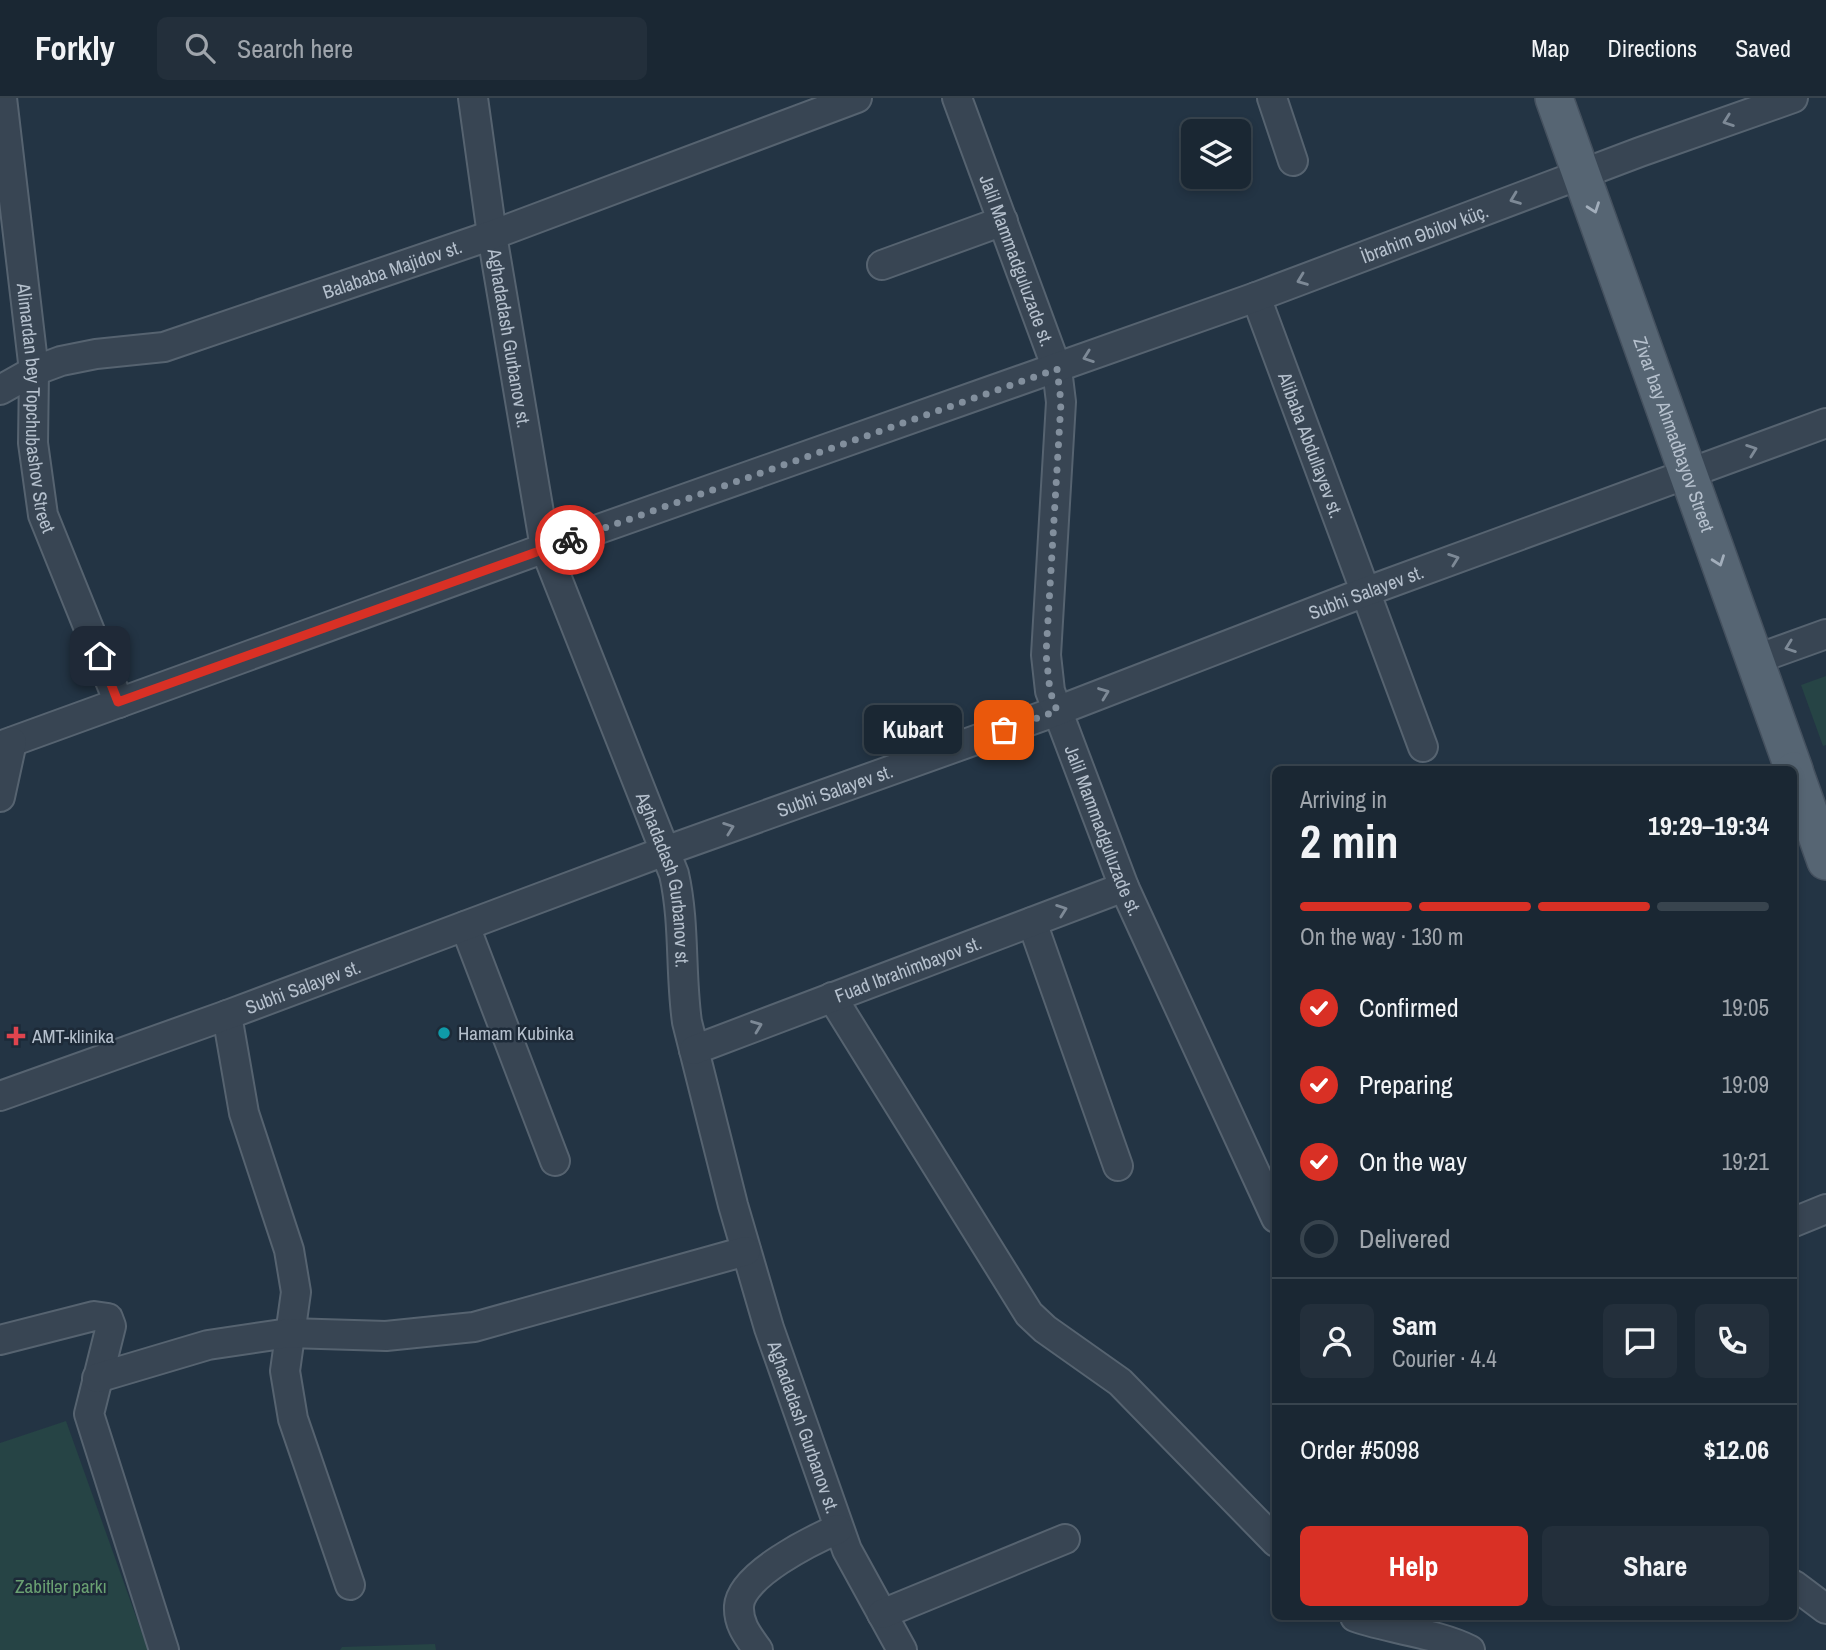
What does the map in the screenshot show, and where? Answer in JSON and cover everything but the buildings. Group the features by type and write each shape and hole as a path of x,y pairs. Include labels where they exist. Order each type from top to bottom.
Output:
{"main road":[{"name":"Zivar bay Ahmadbayov Street","path":"1555,98 1793,766"},
{"name":"Zivar bay Ahmadbayov Street","path":"1797,778 1824,851"}],"street":[{"name":"Alimardan bey Topchubashov Street","path":"2,98 34,371 33,443 43,515 118,702"},
{"name":"Aghadadash Gurbanov st.","path":"473,98 492,235 545,548 674,874 680,901 684,1000 694,1050 746,1251 769,1328 838,1529 902,1650"},
{"name":"Balababa Majidov st.","path":"0,390 34,371 73,358 164,346 492,235 857,98"},
{"name":"Jalil Mammadguluzade st.","path":"957,98 1057,369 1061,402 1046,654 1050,691 1124,887 1272,1209"},
{"path":"1272,98 1293,161"},
{"name":"İbrahim Əbilov küç.","path":"6,744 545,548 1057,369 1793,98"},
{"path":"882,265 1003,221"},
{"name":"Alibaba Abdullayev st.","path":"1256,297 1423,747"},
{"name":"Subhi Salayev st.","path":"0,1096 228,1015 665,851 1057,711 1365,592 1826,423"},
{"path":"1754,660 1826,634"},
{"path":"0,797 6,744"},
{"name":"Fuad Ibrahimbayov st.","path":"694,1050 1124,887"},
{"path":"1032,922 1118,1166"},
{"path":"466,926 555,1161"},
{"path":"832,997 1029,1314 1045,1329 1128,1390 1272,1538"},
{"path":"228,1015 244,1113 289,1250 296,1292 285,1371 293,1419 351,1585"},
{"path":"1797,1221 1826,1209"},
{"path":"97,1378 208,1345 289,1333 386,1336 474,1327 746,1251"},
{"path":"0,1340 94,1316 108,1318 111,1326 89,1414 164,1650"},
{"path":"758,1650 744,1631 740,1620 739,1604 747,1589 785,1555 838,1529"},
{"path":"881,1614 1065,1539"},
{"path":"1797,1587 1826,1609"},
{"path":"1365,1620 1445,1640 1469,1650"}],"green space":[{"path":"1826,676 1826,745 1823,746 1801,685"},
{"name":"Zabitlər parkı","path":"66,1421 148,1650 0,1650 0,1443"},
{"path":"435,1644 436,1650 340,1650 342,1647"}],"way so far":[{"path":"570,540 1057,369 1061,402 1046,654 1050,691 1057,711 1004,730"}],"place":[{"name":"Kubart","path":"1004,730"},
{"name":"Hamam Kubinka","path":"444,1033"},
{"name":"AMT-klinika","path":"16,1036"}],"route":[{"path":"100,656 118,702 570,540"}]}
